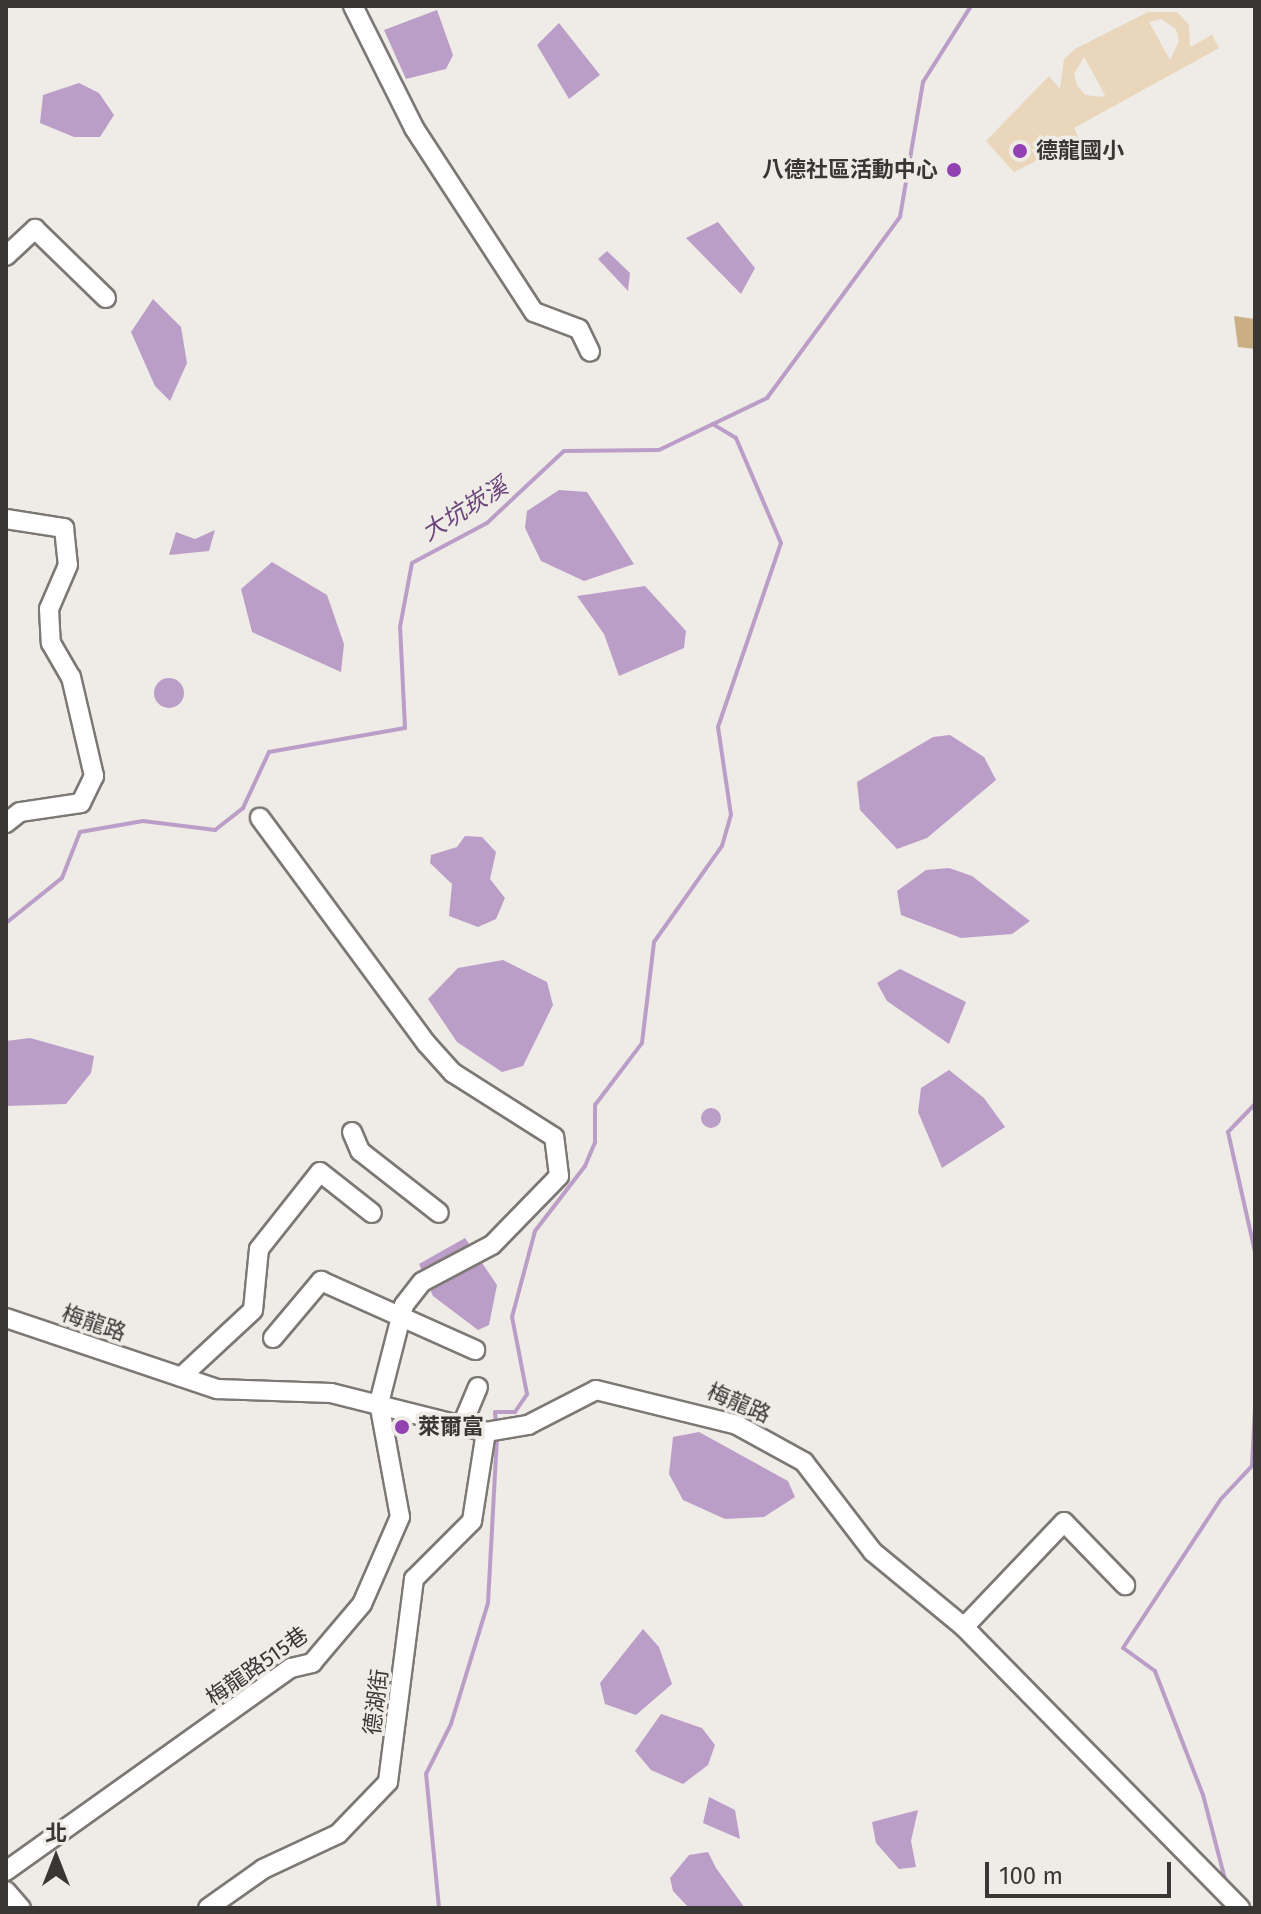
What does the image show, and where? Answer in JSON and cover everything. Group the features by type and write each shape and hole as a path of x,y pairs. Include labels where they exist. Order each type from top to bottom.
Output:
{"street":[{"path":"353,6 414,128 534,312 579,329 590,352"},
{"path":"6,256 35,229 106,298"},
{"path":"6,519 64,528 68,565 49,609 51,643 71,677 94,776 81,803 20,812 6,823"},
{"name":"梅龍路515巷","path":"6,1871 291,1668 312,1663 362,1604 400,1517 379,1403 398,1321 422,1282 492,1245 553,1190 554,1137 453,1073 426,1043 260,818"},
{"path":"352,1132 360,1151 439,1213"},
{"path":"181,1377 253,1310 259,1249 320,1172 372,1213"},
{"path":"273,1338 321,1281 398,1321 475,1350"},
{"name":"梅龍路","path":"6,1318 217,1389 331,1393 493,1432 596,1390 711,1413 804,1462 873,1552 964,1627 1240,1908"},
{"path":"462,1425 478,1387"},
{"name":"德湖街","path":"208,1908 263,1869 338,1834 388,1782 414,1579 472,1521 493,1432"},
{"path":"964,1627 1064,1522 1125,1585"},
{"path":"6,1891 21,1908"}],"shaded area":[{"path":"437,10 453,55 446,69 406,79 384,30"},
{"path":"1148,12 1177,12 1189,25 1190,47 1212,35 1219,48 1074,128 1079,139 1014,172 986,141 1049,76 1060,89 1064,59 1075,49","holes":["1161,19 1176,29 1179,41 1170,60 1149,22","1084,57 1105,95 1103,97 1085,95 1077,85 1074,74"]},
{"path":"559,23 600,75 569,99 537,45"},
{"path":"79,83 99,93 114,115 100,137 74,137 40,123 43,95"},
{"path":"718,222 755,268 741,294 686,238"},
{"path":"607,251 630,273 628,291 598,259"},
{"path":"153,299 181,327 187,363 170,401 155,386 131,332"},
{"path":"1234,316 1255,319 1255,349 1238,347"},
{"path":"559,490 587,492 634,564 584,581 541,561 525,528 527,511"},
{"path":"215,530 209,551 169,555 176,532 195,539"},
{"path":"272,562 327,595 344,644 341,672 252,632 241,589"},
{"path":"645,586 686,631 684,648 619,676 604,634 577,596"},
{"path":"169,678 180,682 184,693 180,704 169,708 158,704 154,693 158,682"},
{"path":"950,735 984,757 996,780 927,838 897,849 860,810 857,782 933,737"},
{"path":"465,836 482,837 496,852 490,879 505,898 496,919 478,927 449,916 452,884 430,863 431,855 457,847"},
{"path":"949,868 972,876 1030,921 1012,934 961,938 901,915 897,891 926,870"},
{"path":"503,960 547,982 553,1005 523,1066 502,1072 457,1042 428,999 458,968"},
{"path":"900,969 966,1002 949,1044 887,1001 877,983"},
{"path":"30,1038 94,1056 91,1073 66,1104 6,1106 6,1041"},
{"path":"949,1070 984,1098 1005,1127 942,1168 918,1112 921,1088"},
{"path":"711,1108 718,1111 721,1118 718,1125 711,1128 704,1125 701,1118 704,1111"},
{"path":"465,1238 497,1285 489,1325 478,1330 433,1296 419,1264"},
{"path":"699,1432 788,1481 795,1497 764,1517 725,1519 683,1500 669,1474 673,1437"},
{"path":"643,1629 659,1647 672,1684 636,1715 605,1704 600,1683"},
{"path":"661,1714 702,1728 715,1745 708,1765 683,1784 651,1770 635,1751"},
{"path":"709,1797 735,1810 740,1839 703,1823"},
{"path":"918,1810 911,1841 916,1867 899,1869 876,1843 872,1822"},
{"path":"708,1852 745,1908 689,1908 673,1891 670,1878 689,1855"}],"waterway":[{"name":"大坑崁溪","path":"6,923 62,878 80,832 143,821 215,830 243,808 269,752 405,728 400,627 412,563 487,523 564,451 659,450 767,398 900,217 923,82 971,6"},
{"path":"496,1424 495,1412 515,1412 527,1394 512,1317 535,1231 585,1166 595,1143 595,1105 642,1043 654,942 722,846 731,815 718,727 781,543 736,438 713,424"},
{"path":"1255,1104 1228,1132 1255,1252"},
{"path":"1226,1883 1203,1795 1155,1671 1123,1648 1221,1499 1252,1466 1255,1409"},
{"path":"439,1908 426,1774 451,1724 488,1603 497,1437"}],"place":[{"name":"德龍國小","path":"1020,151"},
{"name":"八德社區活動中心","path":"954,170"},
{"name":"萊爾富","path":"402,1427"}]}
